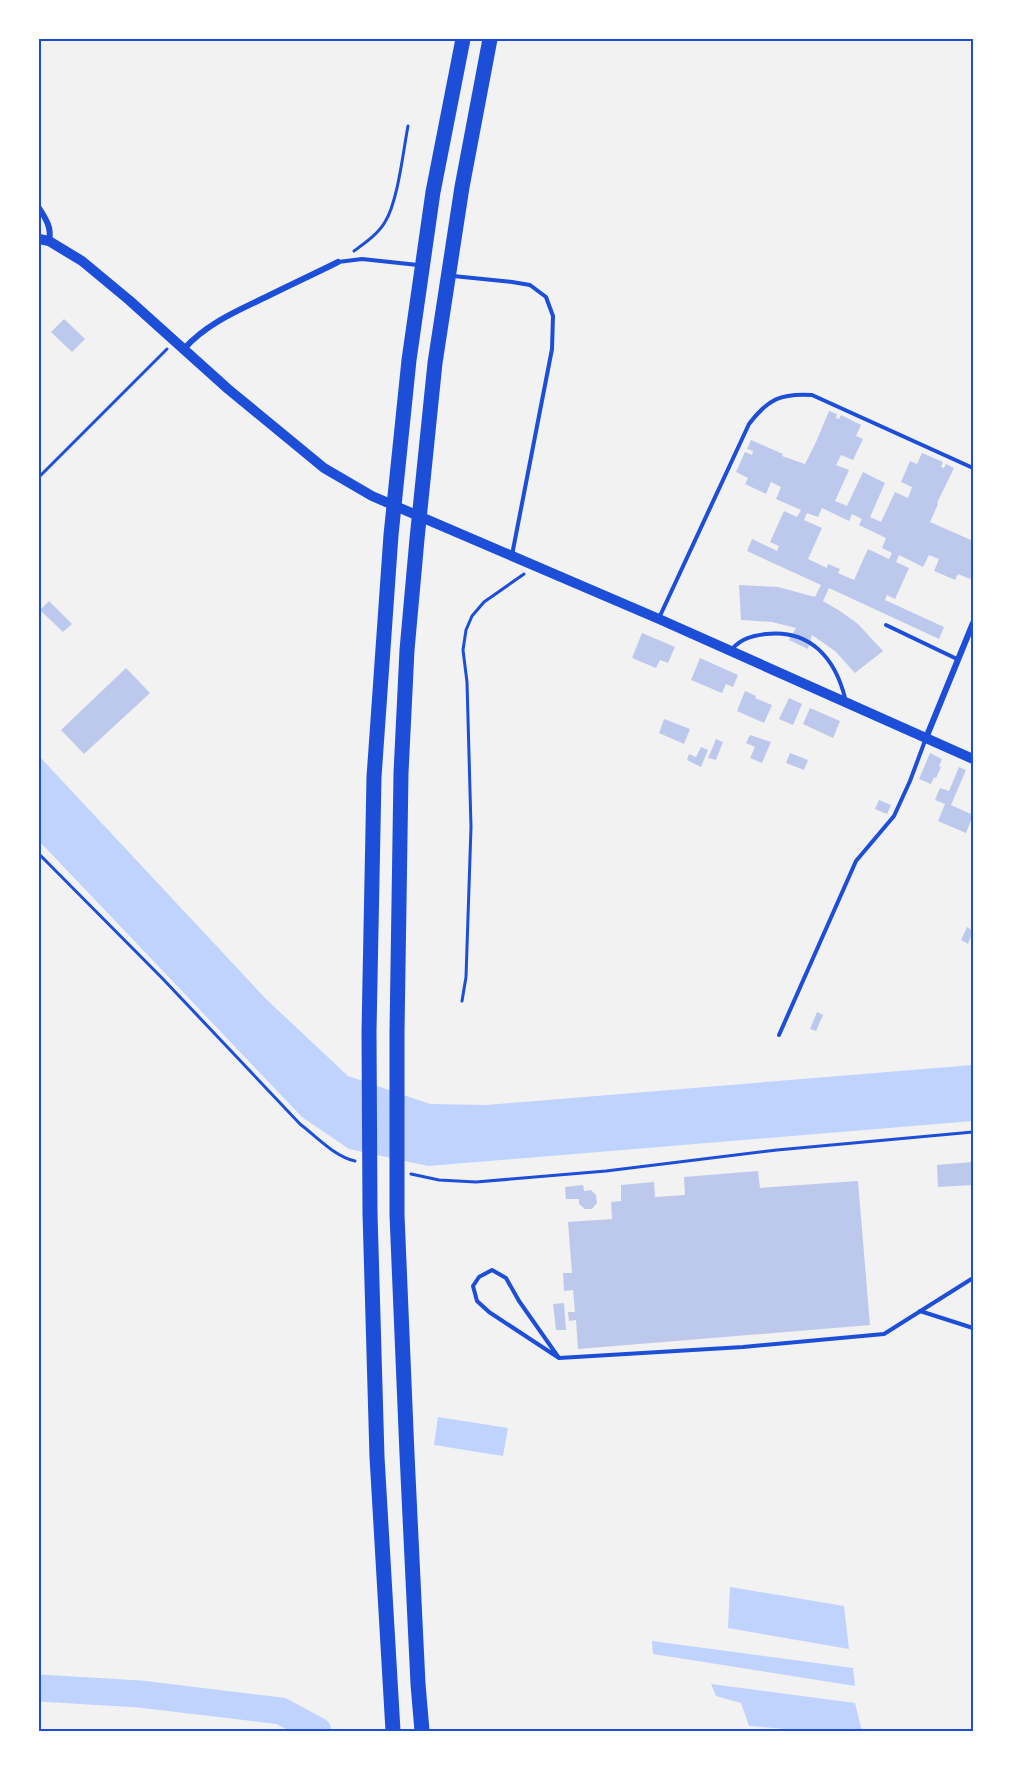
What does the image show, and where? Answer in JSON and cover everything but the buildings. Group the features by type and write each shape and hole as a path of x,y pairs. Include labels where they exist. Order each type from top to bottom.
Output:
{"highway":[{"path":"393,1731 377,1446 370,1213 369,1032 374,777 391,535 409,360 433,192 463,39"},
{"path":"422,1731 408,1477 398,1215 397,1032 401,773 407,650 435,363 462,187 490,39"}],"street":[{"path":"39,208 49,224 51,234 44,240 82,261 228,389 324,468 372,496 658,619 973,759"},
{"path":"184,349 211,325 338,262"},
{"path":"926,738 973,622"}],"lane":[{"path":"338,262 362,259 423,265"},
{"path":"448,276 530,285 546,297 553,316 552,349 512,556"},
{"path":"658,619 749,424 769,402 797,394 812,395 973,468"},
{"path":"886,625 957,659"},
{"path":"730,651 740,640 754,636 774,633 795,635 815,645 829,660 841,682 845,702"},
{"path":"779,1035 856,861 894,816 926,738"},
{"path":"559,1358 519,1301 507,1278 492,1270 479,1277 473,1286 477,1301 489,1312 559,1358 743,1347 884,1334 973,1278"},
{"path":"920,1311 973,1328"}],"path":[{"path":"338,262 371,238 385,223 393,203 408,126"},
{"path":"39,477 174,340"},
{"path":"462,1000 466,977 471,827 464,650 466,630 472,616 484,602 535,567"},
{"path":"39,854 163,979 300,1124 346,1159 358,1161"},
{"path":"404,1172 439,1180 476,1182 606,1171 777,1150 973,1132"}],"water":[{"path":"39,756 266,999 348,1076 430,1104 486,1105 973,1065 973,1121 428,1166 349,1149 302,1117 39,841"},
{"path":"438,1417 508,1428 503,1456 434,1445"},
{"path":"730,1587 844,1606 849,1649 728,1628"},
{"path":"652,1641 853,1668 855,1686 653,1654"},
{"path":"711,1684 855,1703 862,1731 808,1731 749,1726 741,1703 716,1696"}],"waterway":[{"path":"39,1688 140,1694 281,1711 318,1731"}]}
